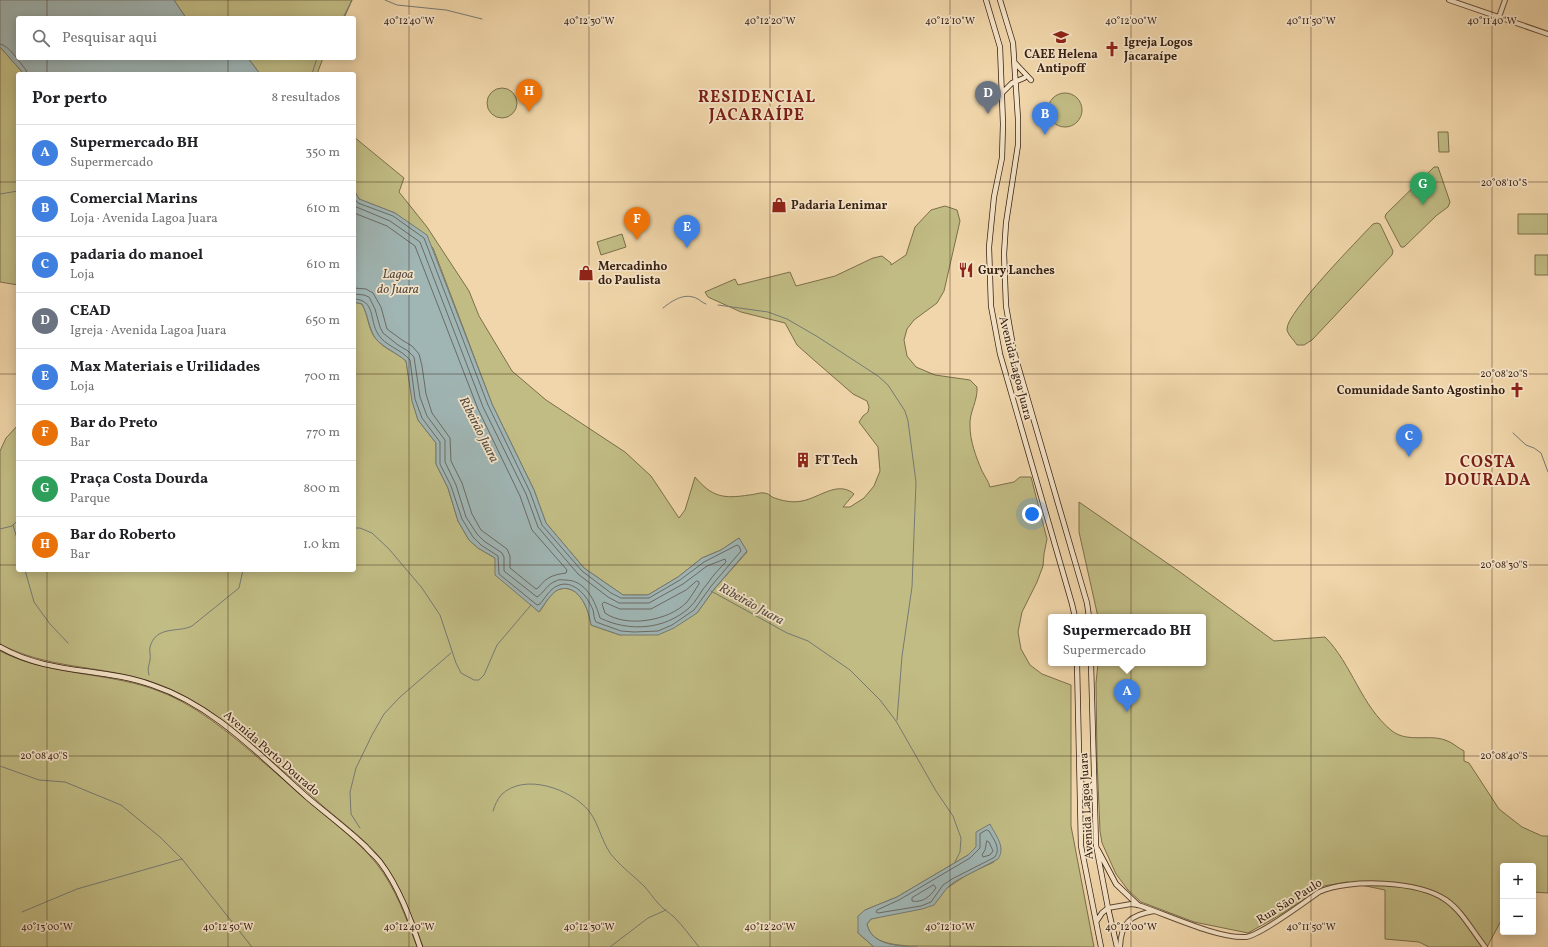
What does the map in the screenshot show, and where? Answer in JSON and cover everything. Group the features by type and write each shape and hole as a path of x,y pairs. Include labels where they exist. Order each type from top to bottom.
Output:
{"main road":[{"name":"Avenida Lagoa Juara","path":"986,0 1000,47 1003,124 1002,158 994,197 989,247 991,306 1000,354 1074,614"},
{"name":"Avenida Lagoa Juara","path":"1000,0 1013,43 1018,145 1006,223 1004,269 1007,312 1014,352 1088,614"},
{"path":"1015,63 1031,80"},
{"path":"1002,93 1015,81 1024,78"},
{"name":"Avenida Porto Dourado","path":"0,647 30,662 121,677 153,685 179,695 224,724 355,837 380,861 397,890 420,947"},
{"name":"Avenida Lagoa Juara","path":"1077,666 1081,846 1101,947"},
{"name":"Avenida Lagoa Juara","path":"1091,666 1096,845 1117,947"},
{"path":"1078,760 1082,785 1086,788 1090,788 1094,782"},
{"path":"1096,845 1116,884 1138,905"},
{"path":"1096,922 1102,913 1108,908"}],"street":[{"path":"1449,0 1548,34"},
{"path":"1499,17 1505,0"},
{"name":"Rua São Paulo","path":"1108,908 1138,905 1218,932 1247,937 1262,930 1319,892 1328,888 1338,885 1390,884 1426,890 1446,900 1455,908 1485,947"},
{"path":"1120,947 1122,930 1128,921 1139,915 1154,911"}],"shaded area":[{"path":"174,0 352,0 345,16 185,16"},
{"path":"0,47 22,72 16,72 16,285 0,282"},
{"path":"250,60 322,60 318,72 258,72"},
{"path":"502,88 513,92 517,103 513,114 502,118 491,114 487,103 491,92"},
{"path":"1065,93 1077,98 1082,110 1077,122 1065,127 1053,122 1048,110 1053,98"},
{"path":"1438,132 1448,132 1449,152 1439,152"},
{"path":"356,139 404,178 399,192 427,227 469,291 479,316 512,371 546,400 625,452 651,476 679,518 685,510 695,477 701,484 713,493 732,497 762,493 780,500 798,502 835,489 848,490 854,494 843,507 850,507 864,498 874,486 880,471 878,447 859,422 868,412 869,407 867,401 853,394 797,345 785,323 741,312 708,297 705,292 735,279 738,285 790,272 796,286 835,276 873,258 882,256 891,263 891,265 906,255 915,227 931,210 945,206 957,210 960,221 944,291 937,303 914,320 907,329 904,340 907,356 916,367 935,375 970,380 977,387 970,421 970,432 976,455 990,487 1014,482 1020,477 1031,477 1047,539 1043,566 1022,612 1018,632 1021,649 1030,665 1042,674 1071,685 1071,826 1094,947 907,946 888,943 877,939 873,935 867,924 871,919 887,915 947,888 968,874 994,862 977,839 977,847 968,855 897,897 865,910 858,933 874,947 423,947 400,891 389,870 376,853 354,832 221,719 178,693 146,680 36,658 0,644 0,451 6,438 16,427 16,572 356,572 356,302 362,304 366,312 371,331 376,339 382,345 406,361 413,403 418,420 436,443 436,464 448,488 458,521 469,540 478,548 495,558 528,602 539,612 554,592 560,589 567,589 578,595 586,606 591,625 620,635 697,613 715,588 747,552 739,538 721,550 702,558 678,577 648,595 623,595 584,568 546,523 534,490 492,404 433,248 412,226 395,213 359,199 356,194"},
{"path":"1434,167 1438,167 1450,202 1448,207 1437,215 1404,247 1401,247 1385,217 1386,214"},
{"path":"1518,214 1548,214 1548,234 1518,234"},
{"path":"1373,224 1380,224 1393,251 1392,255 1312,340 1304,345 1297,345 1289,335 1287,329 1298,308 1339,260"},
{"path":"622,234 626,247 601,255 597,242"},
{"path":"1535,255 1548,255 1548,275 1535,275"},
{"path":"1079,502 1180,572 1274,641 1325,637 1342,660 1372,710 1381,721 1398,735 1411,738 1438,738 1450,742 1464,751 1464,761 1469,763 1499,809 1522,827 1542,836 1548,836 1548,893 1536,892 1536,863 1500,863 1500,923 1487,947 1429,947 1419,942 1385,939 1385,890 1347,882 1324,886 1280,915 1248,933 1194,922 1141,902 1128,890 1116,874 1102,843 1100,831 1097,759 1096,683 1098,666 1206,666 1206,614 1097,614 1079,532"},
{"path":"0,651 17,659 35,664 126,681 144,686 175,698 217,724 347,834 369,855 383,873 395,893 417,947 0,947"}],"water":[{"path":"0,0 174,0 185,16 16,16 16,60 250,60 258,72 22,72 0,47"},
{"name":"Lagoa do Juara","path":"356,194 359,199 395,213 427,235 492,404 534,490 546,523 584,568 623,595 648,595 678,577 702,558 721,550 739,538 747,551 715,588 697,613 674,628 658,635 620,635 591,625 586,606 582,600 573,591 567,589 560,589 554,592 539,612 495,575 495,558 478,548 469,540 458,521 448,488 436,464 436,443 418,420 412,401 406,361 376,339 362,304 356,302"},
{"path":"990,824 1001,846 998,859 954,882 947,888 934,905 922,909 871,919 867,924 874,937 880,941 895,945 918,947 874,947 858,933 858,916 865,910 897,897 968,855 976,847 976,832"}],"waterway":[{"path":"344,16 352,0"},
{"path":"385,0 397,5 446,10 482,19"},
{"path":"313,72 316,60"},
{"path":"0,194 16,191"},
{"path":"663,308 679,298 688,296 698,299 706,304"},
{"path":"718,305 768,312 787,319 818,337 878,376 888,385 905,411 908,421 916,482 912,587 902,656 897,720"},
{"path":"1513,433 1526,445 1541,453 1548,472"},
{"path":"0,529 12,526 16,522"},
{"path":"13,525 16,535"},
{"path":"356,528 372,533 389,549 422,588 440,615 456,663 461,673 474,680 479,680 484,675 497,645 531,605"},
{"path":"26,572 34,602 50,624 68,643"},
{"path":"149,675 148,669 150,647 157,635 192,626 239,588 243,572"},
{"name":"Ribeirão Juara","path":"711,591 787,633 808,641 850,670 880,700 896,721 936,791 953,816 961,838 960,852 955,862"},
{"path":"360,828 351,814 350,792 356,768 372,735 384,714 400,697 451,653"},
{"path":"0,766 39,780 65,782 121,805 160,837 182,859 252,947"},
{"path":"493,811 501,795 511,788 522,785 534,784 547,786 571,796 589,811 607,848 615,859 644,886 661,907 677,920 699,947"},
{"path":"22,912 77,889 182,859"},
{"path":"610,947 648,918 666,910"}],"place":[{"name":"CAEE Helena Antipoff","path":"1061,37"},
{"name":"Igreja Logos Jacaraípe","path":"1112,49"},
{"name":"Bar do Roberto","path":"529,112"},
{"name":"CEAD","path":"988,114"},
{"name":"Comercial Marins","path":"1045,135"},
{"name":"Padaria Lenimar","path":"779,205"},
{"name":"Praça Costa Dourda","path":"1423,205"},
{"name":"Bar do Preto","path":"637,240"},
{"name":"Max Materiais e Urilidades","path":"687,248"},
{"name":"Gury Lanches","path":"966,270"},
{"name":"Mercadinho do Paulista","path":"586,273"},
{"name":"Comunidade Santo Agostinho","path":"1517,390"},
{"name":"padaria do manoel","path":"1409,457"},
{"name":"FT Tech","path":"803,460"},
{"name":"Supermercado BH","path":"1127,712"}],"district":[{"name":"RESIDENCIAL JACARAÍPE","path":"757,105"},
{"name":"COSTA DOURADA","path":"1488,470"}]}
